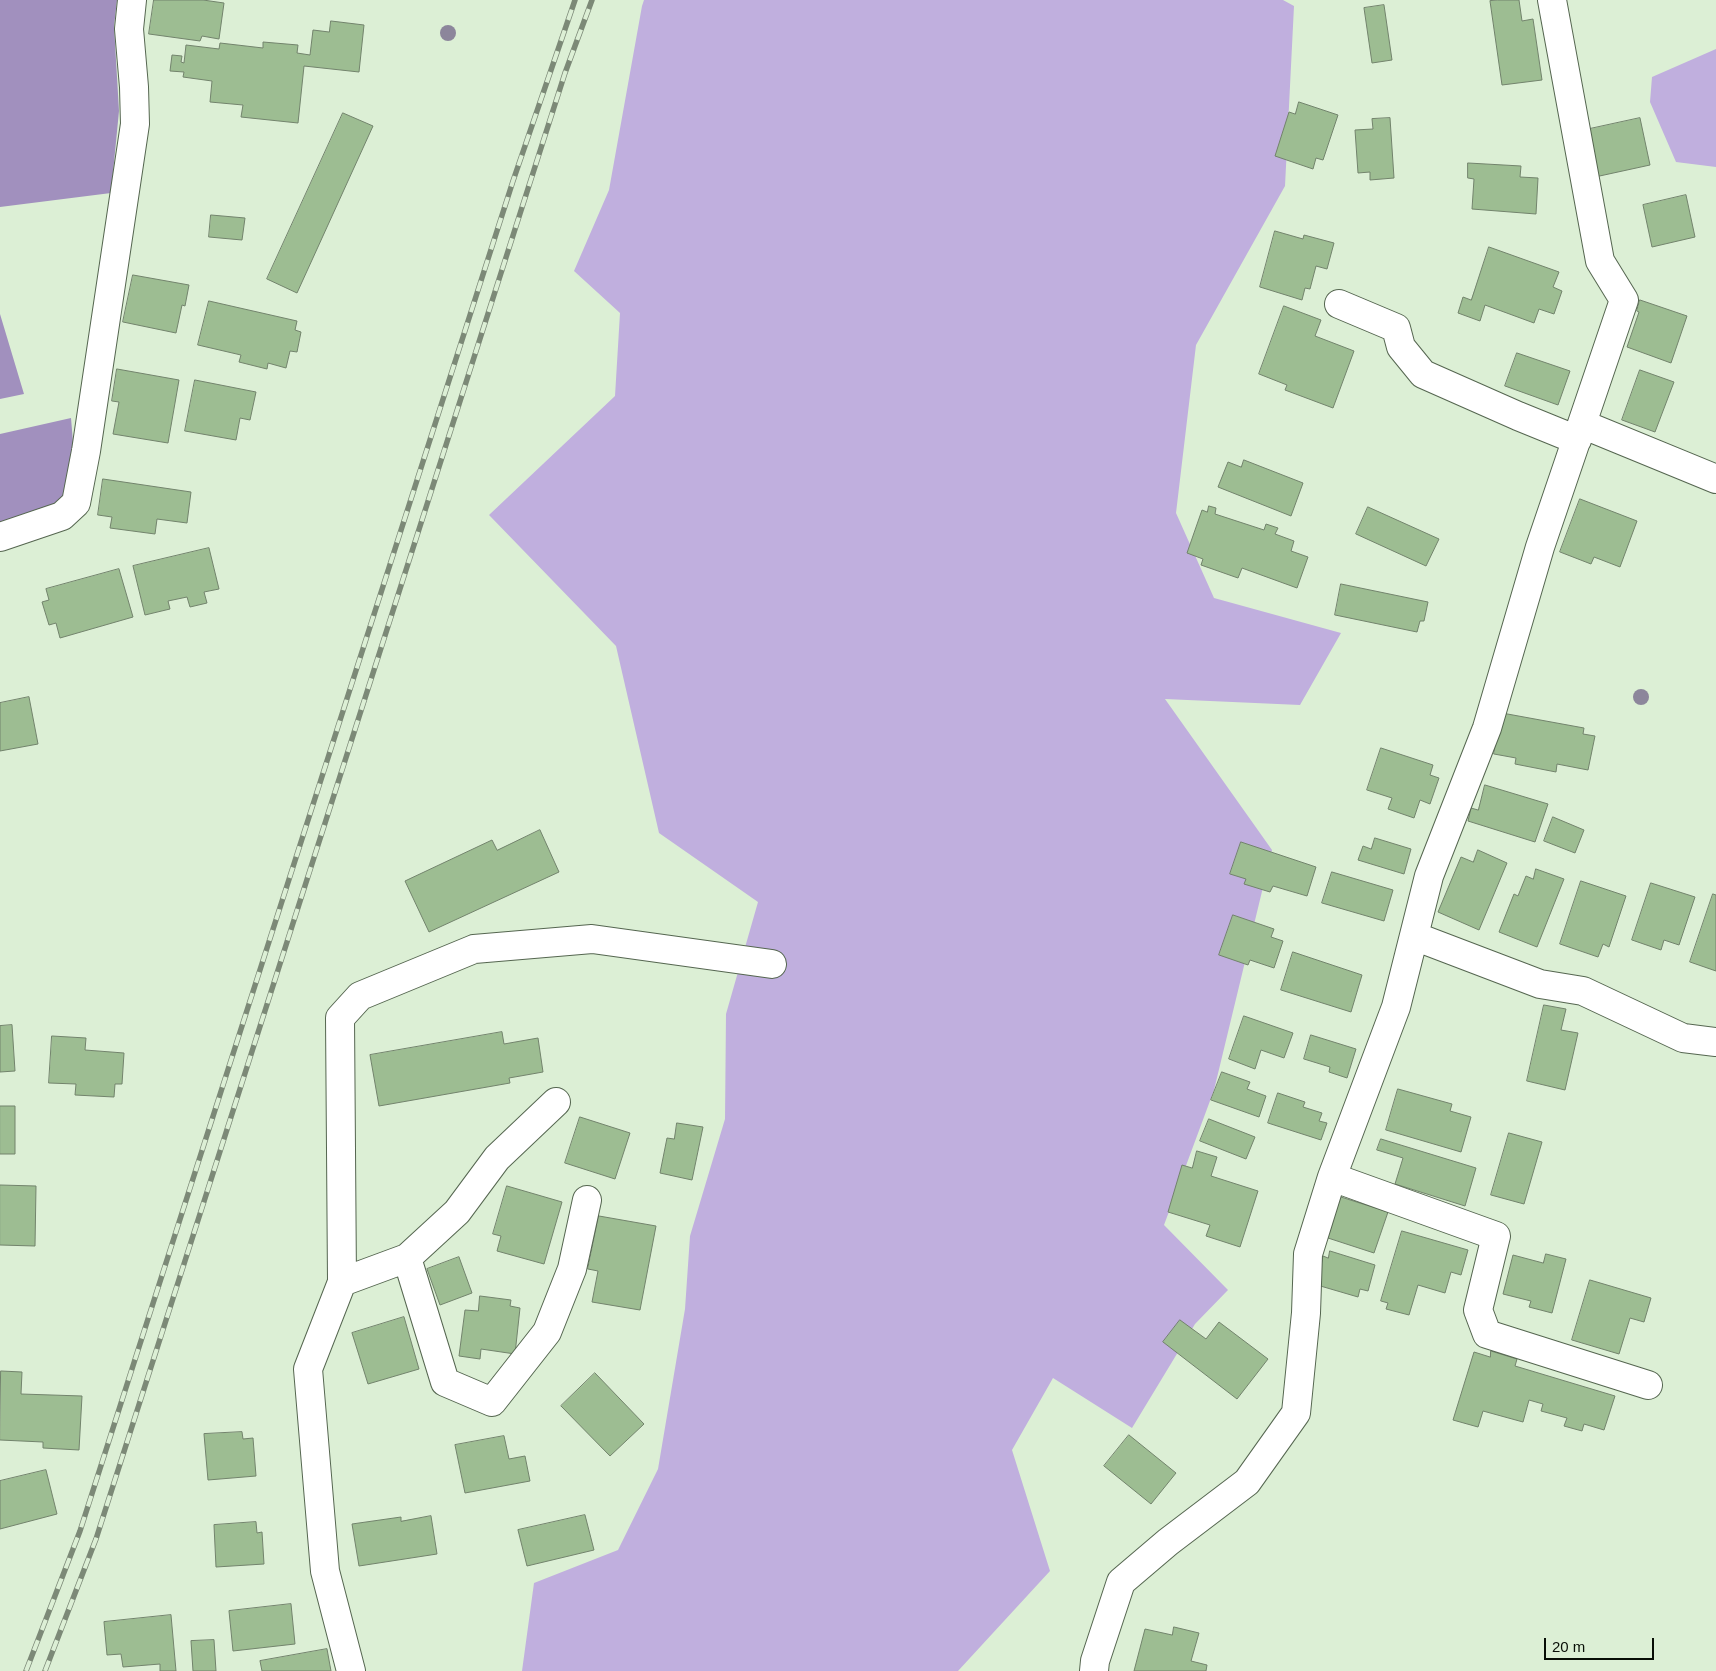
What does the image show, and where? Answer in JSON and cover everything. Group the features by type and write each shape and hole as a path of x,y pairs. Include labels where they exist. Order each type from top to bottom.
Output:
{"street":[{"path":"0,537 62,516 76,503 88,442 135,124 129,29 132,0"},
{"path":"1094,1671 1121,1582 1168,1542 1247,1482 1296,1413 1306,1313 1308,1254 1332,1176 1396,1007 1430,876 1487,728 1540,547 1624,300 1600,261 1552,0"},
{"path":"1339,304 1396,328 1400,347 1423,374 1579,432 1716,479"},
{"path":"1414,936 1540,984 1583,991 1683,1038 1716,1042"},
{"path":"351,1671 325,1571 308,1369 342,1282 340,1018 360,996 474,949 592,939 772,964"},
{"path":"342,1282 407,1258 457,1212 497,1158 556,1102"},
{"path":"1332,1176 1496,1236 1478,1310 1487,1334 1648,1385"},
{"path":"407,1258 445,1382 492,1402 547,1332 572,1269 587,1200"}],"shaded area":[{"path":"0,0 117,0 114,26 119,111 111,193 0,207"},
{"path":"644,0 1283,0 1294,6 1285,186 1196,345 1176,513 1214,598 1341,633 1300,705 1165,699 1272,850 1214,1090 1164,1225 1228,1290 1195,1324 1132,1428 1053,1378 1012,1450 1050,1571 958,1671 522,1671 534,1583 618,1550 658,1469 685,1309 690,1236 725,1119 726,1014 758,902 659,833 616,646 489,515 615,396 620,313 574,271 609,190"},
{"path":"1716,49 1716,167 1676,162 1650,102 1652,77"},
{"path":"0,314 24,394 0,399"},
{"path":"71,418 73,442 71,470 62,502 0,523 0,434"}],"building":[{"path":"154,0 203,0 224,3 219,39 202,36 200,41 149,34"},
{"path":"1519,0 1522,21 1533,19 1542,80 1502,85 1490,1"},
{"path":"1384,5 1392,60 1372,63 1364,8"},
{"path":"331,21 364,25 359,72 304,66 298,123 241,117 243,105 210,102 212,81 183,77 184,72 170,71 172,55 182,56 181,62 184,63 186,45 219,49 220,43 263,48 263,42 298,45 297,53 310,55 313,30 329,32"},
{"path":"1299,102 1338,115 1323,160 1316,158 1313,169 1275,156 1289,112 1295,114"},
{"path":"343,113 373,126 297,293 267,279"},
{"path":"1390,118 1394,178 1370,180 1370,172 1358,173 1355,130 1373,129 1372,119"},
{"path":"1640,118 1650,165 1595,177 1585,130"},
{"path":"1468,163 1521,166 1520,177 1538,178 1536,214 1472,209 1474,179 1468,178"},
{"path":"1686,195 1695,237 1652,247 1643,205"},
{"path":"211,215 245,218 242,240 209,237"},
{"path":"1275,231 1303,239 1304,235 1334,243 1327,269 1316,266 1310,289 1305,288 1302,300 1260,287"},
{"path":"1489,247 1559,272 1553,287 1562,291 1554,314 1539,309 1534,323 1485,305 1480,321 1458,313 1463,297 1471,300"},
{"path":"133,275 189,285 185,306 182,305 176,333 123,322"},
{"path":"1640,300 1687,316 1671,363 1627,347 1639,312 1637,311"},
{"path":"209,301 297,321 295,330 301,332 297,352 290,351 286,368 268,363 267,369 239,362 241,355 198,345"},
{"path":"1284,306 1321,320 1315,336 1354,351 1333,408 1285,390 1287,385 1259,374"},
{"path":"1517,353 1570,371 1558,405 1505,386"},
{"path":"117,369 179,380 168,443 113,434 119,402 112,401"},
{"path":"1640,370 1674,382 1655,432 1622,420"},
{"path":"195,380 256,392 250,420 240,418 236,440 185,431"},
{"path":"1244,460 1303,483 1291,516 1218,487 1228,462 1241,467"},
{"path":"103,479 191,492 187,523 157,519 155,534 110,528 112,517 98,515"},
{"path":"1580,499 1637,521 1620,567 1594,557 1591,564 1560,552"},
{"path":"1209,506 1216,508 1215,514 1264,530 1266,524 1278,528 1275,534 1294,541 1291,551 1308,557 1297,588 1242,568 1238,578 1201,565 1203,559 1187,553 1202,510 1207,512"},
{"path":"1368,507 1439,539 1426,566 1356,534"},
{"path":"209,548 219,589 204,592 207,603 190,607 187,597 168,601 170,609 145,615 133,566"},
{"path":"119,569 133,617 60,638 56,623 49,625 42,602 49,600 46,589"},
{"path":"1341,584 1428,602 1424,621 1420,621 1417,632 1335,615"},
{"path":"29,697 38,744 0,751 0,703"},
{"path":"1502,713 1584,728 1583,734 1595,736 1588,770 1557,764 1556,772 1515,764 1516,758 1494,754"},
{"path":"1381,748 1433,765 1430,775 1439,778 1430,804 1420,800 1414,818 1388,809 1392,798 1367,790"},
{"path":"1485,785 1548,804 1535,842 1468,821 1471,808 1478,810"},
{"path":"1553,817 1584,830 1575,853 1544,841"},
{"path":"540,830 559,872 429,932 405,881 492,840 497,850"},
{"path":"1375,838 1411,849 1404,874 1358,860 1363,846 1371,849"},
{"path":"1241,842 1316,867 1307,896 1273,886 1270,892 1244,884 1246,879 1230,874"},
{"path":"1478,850 1507,863 1479,930 1438,912 1461,857 1473,862"},
{"path":"1536,869 1564,879 1537,947 1499,932 1514,894 1518,896 1526,876 1533,879"},
{"path":"1332,872 1393,890 1384,921 1322,903"},
{"path":"1581,881 1626,896 1609,947 1603,944 1598,957 1560,944"},
{"path":"1651,883 1695,897 1679,945 1664,940 1661,950 1632,940"},
{"path":"1713,894 1716,895 1716,971 1690,962"},
{"path":"1233,915 1274,929 1271,937 1283,941 1274,968 1250,960 1248,965 1219,955"},
{"path":"1293,952 1362,975 1351,1012 1281,990"},
{"path":"1544,1005 1566,1009 1561,1030 1578,1033 1565,1090 1527,1081"},
{"path":"1244,1016 1293,1033 1284,1058 1261,1050 1255,1069 1229,1059"},
{"path":"12,1025 15,1071 0,1072 0,1026"},
{"path":"502,1032 504,1044 538,1038 543,1072 509,1078 510,1083 379,1106 370,1055"},
{"path":"1311,1035 1356,1049 1347,1078 1329,1072 1330,1067 1304,1059"},
{"path":"52,1036 86,1038 85,1050 124,1053 122,1084 115,1084 114,1097 75,1095 76,1084 49,1083"},
{"path":"1222,1072 1250,1082 1247,1089 1266,1096 1259,1117 1211,1100"},
{"path":"1398,1089 1452,1104 1450,1111 1471,1117 1461,1152 1386,1130"},
{"path":"1278,1093 1305,1102 1303,1107 1322,1113 1319,1121 1327,1123 1321,1140 1268,1123"},
{"path":"0,1106 15,1106 15,1154 0,1154"},
{"path":"580,1117 630,1133 615,1179 565,1163"},
{"path":"1209,1119 1255,1137 1246,1159 1200,1141"},
{"path":"677,1123 703,1127 692,1180 660,1173 667,1138 674,1139"},
{"path":"1509,1133 1542,1142 1524,1204 1491,1195"},
{"path":"1381,1139 1476,1168 1465,1206 1395,1184 1403,1158 1377,1150"},
{"path":"1197,1151 1217,1157 1211,1176 1258,1191 1240,1247 1206,1236 1210,1225 1168,1212 1182,1165 1192,1168"},
{"path":"0,1185 36,1186 35,1246 0,1245"},
{"path":"507,1186 562,1202 544,1264 497,1251 501,1236 493,1234"},
{"path":"1341,1197 1388,1212 1374,1253 1328,1238"},
{"path":"599,1216 656,1226 640,1310 592,1302 598,1271 588,1269"},
{"path":"1402,1231 1468,1250 1461,1275 1451,1272 1445,1293 1418,1285 1409,1315 1386,1309 1388,1303 1381,1301"},
{"path":"1330,1251 1375,1265 1368,1291 1360,1289 1358,1297 1317,1285 1323,1256 1328,1258"},
{"path":"1546,1254 1566,1259 1552,1313 1529,1307 1531,1301 1503,1294 1513,1255 1543,1263"},
{"path":"459,1257 472,1293 440,1305 427,1269"},
{"path":"1590,1280 1651,1298 1644,1322 1630,1318 1619,1354 1572,1340"},
{"path":"480,1296 511,1300 510,1306 520,1308 515,1354 481,1349 480,1359 459,1356 465,1310 478,1311"},
{"path":"404,1317 419,1369 368,1384 352,1333"},
{"path":"1180,1320 1206,1339 1219,1322 1268,1359 1237,1399 1163,1342"},
{"path":"1491,1351 1517,1359 1515,1366 1615,1396 1604,1430 1584,1424 1582,1431 1564,1426 1567,1418 1541,1411 1543,1404 1529,1400 1523,1422 1483,1411 1478,1427 1453,1420 1474,1352 1490,1357"},
{"path":"1,1371 22,1372 21,1394 82,1396 79,1450 43,1448 43,1442 0,1440"},
{"path":"595,1373 644,1424 610,1456 561,1406"},
{"path":"242,1432 243,1439 253,1438 256,1476 208,1480 204,1434"},
{"path":"1129,1435 1176,1473 1151,1504 1104,1466"},
{"path":"504,1436 509,1459 525,1456 530,1481 465,1493 455,1445"},
{"path":"46,1470 57,1514 0,1529 0,1481"},
{"path":"585,1515 594,1550 527,1566 518,1530"},
{"path":"431,1516 437,1554 359,1566 352,1524 401,1517 401,1521"},
{"path":"256,1522 257,1533 262,1532 264,1564 216,1567 214,1525"},
{"path":"291,1604 295,1644 233,1651 229,1611"},
{"path":"171,1615 176,1671 160,1671 160,1664 123,1667 121,1654 107,1655 104,1622"},
{"path":"1174,1627 1199,1633 1191,1661 1207,1665 1206,1671 1134,1671 1145,1629 1172,1635"},
{"path":"214,1640 216,1671 193,1671 191,1641"},
{"path":"327,1649 331,1671 262,1671 260,1661"}],"railway":[{"path":"26,1671 80,1531 513,181 575,0"},
{"path":"45,1671 96,1539 565,73 592,0"}]}
